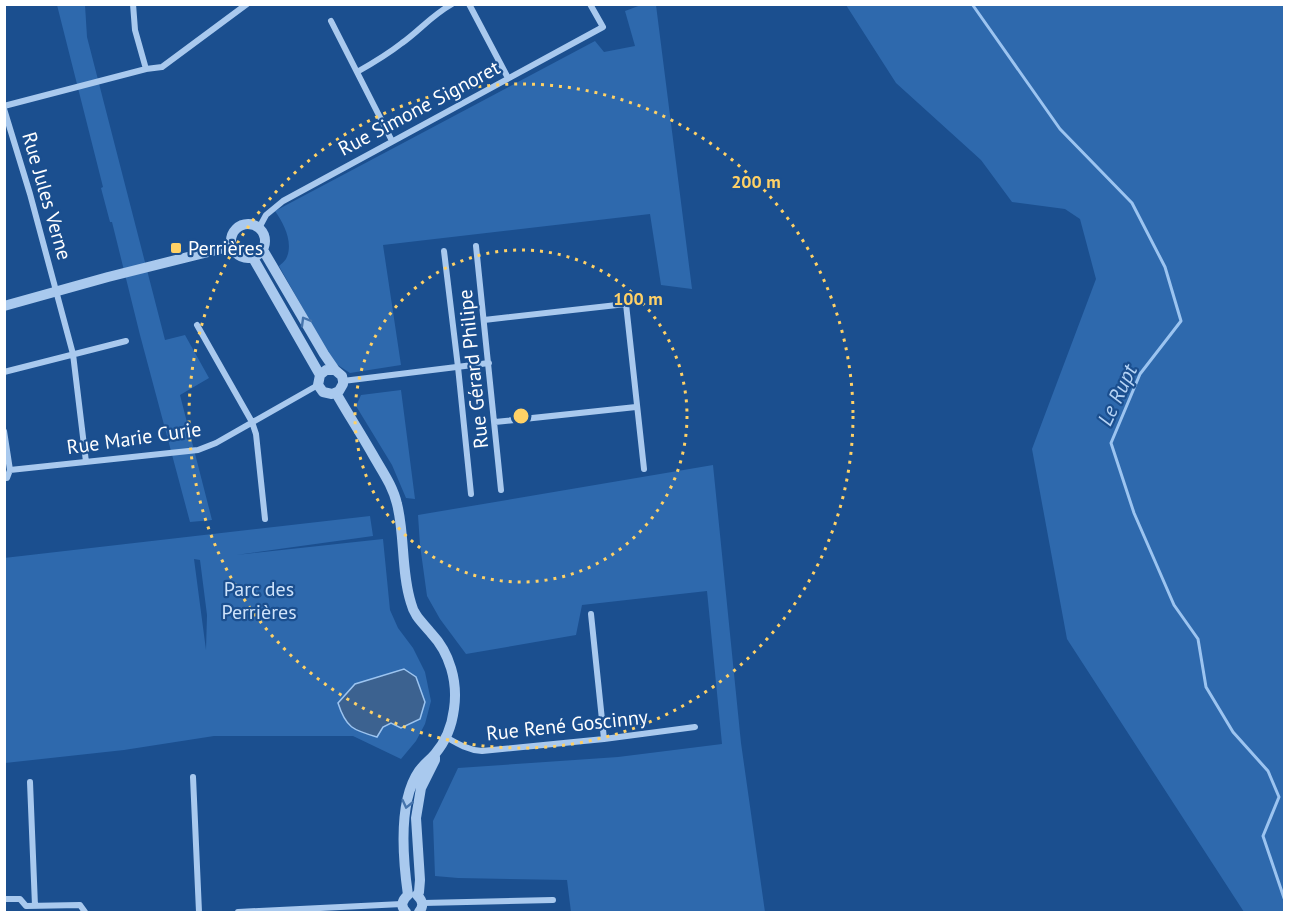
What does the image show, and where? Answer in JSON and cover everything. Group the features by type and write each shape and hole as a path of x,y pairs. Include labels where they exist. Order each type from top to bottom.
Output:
{"street":[{"path":"133,4 135,30 146,69"},
{"path":"4,107 146,69 162,67 247,4"},
{"path":"357,72 385,56 452,4"},
{"path":"469,4 508,78"},
{"name":"Rue Simone Signoret","path":"259,228 266,215 283,201 603,27 590,4"},
{"path":"331,21 392,141"},
{"name":"Rue Jules Verne","path":"4,107 73,354 86,462"},
{"path":"254,225 259,228 263,232 266,244 259,255 246,259 235,252 231,240 236,229 254,225"},
{"path":"4,306 232,246"},
{"name":"Rue Gérard Philipe","path":"476,246 501,490"},
{"path":"252,258 319,380 323,392 336,393 341,388 342,376 335,370 263,250"},
{"path":"444,250 471,494"},
{"path":"484,320 626,303 644,469"},
{"path":"197,325 252,422 256,434 265,519"},
{"path":"4,372 126,341"},
{"path":"343,381 489,363"},
{"path":"319,380 326,370 335,370"},
{"name":"Rue Marie Curie","path":"10,470 198,450 252,422 319,380"},
{"path":"336,393 389,483 398,505 410,603 419,620 438,640 453,674 455,700 451,724 435,754 418,772 412,784 405,811 404,845 412,904"},
{"path":"495,422 636,407"},
{"path":"4,431 10,470 7,478 4,478"},
{"path":"591,614 604,739"},
{"name":"Rue René Goscinny","path":"446,737 473,751 482,751 695,727"},
{"path":"194,777 199,912"},
{"path":"30,782 35,906"},
{"path":"4,899 20,899 26,909 35,906 80,904 85,912"},
{"path":"238,912 553,900"}],"green space":[{"path":"57,5 85,5 87,37 165,340 185,335 209,378 180,395 212,520 190,522 112,222 110,222 101,188 103,187"},
{"path":"641,5 656,5 692,289 661,285 650,214 383,245 401,365 350,373 333,362 279,266 286,259 289,247 285,228 275,211 595,41 604,52 635,46 625,11"},
{"path":"846,5 1284,5 1284,912 1244,912 1067,639 1032,449 1096,279 1080,219 1065,209 1012,202 981,160 896,83"},
{"path":"401,390 415,499 406,498 392,465 356,406 361,395"},
{"path":"713,465 741,743 765,912 571,912 567,880 435,876 433,821 458,768 618,757 722,744 707,591 582,605 576,635 466,654 440,619 427,596 418,515"},
{"name":"Parc des Perrières","path":"370,516 373,536 236,555 383,539 390,610 398,628 413,648 425,672 431,701 425,724 416,741 401,759 353,736 214,736 124,750 5,763 4,558","holes":["194,559 200,560 207,615 206,650"]}],"shaded area":[{"path":"404,669 416,677 425,702 420,719 401,728 391,723 383,727 377,737 352,727 344,718 338,703 355,684"}],"waterway":[{"name":"Le Rupt","path":"972,4 1060,129 1132,203 1165,267 1181,321 1140,374 1111,443 1134,513 1174,605 1198,639 1206,687 1233,732 1268,771 1279,797 1263,836 1284,898"}],"place":[{"name":"Perrières","path":"176,248"}]}
